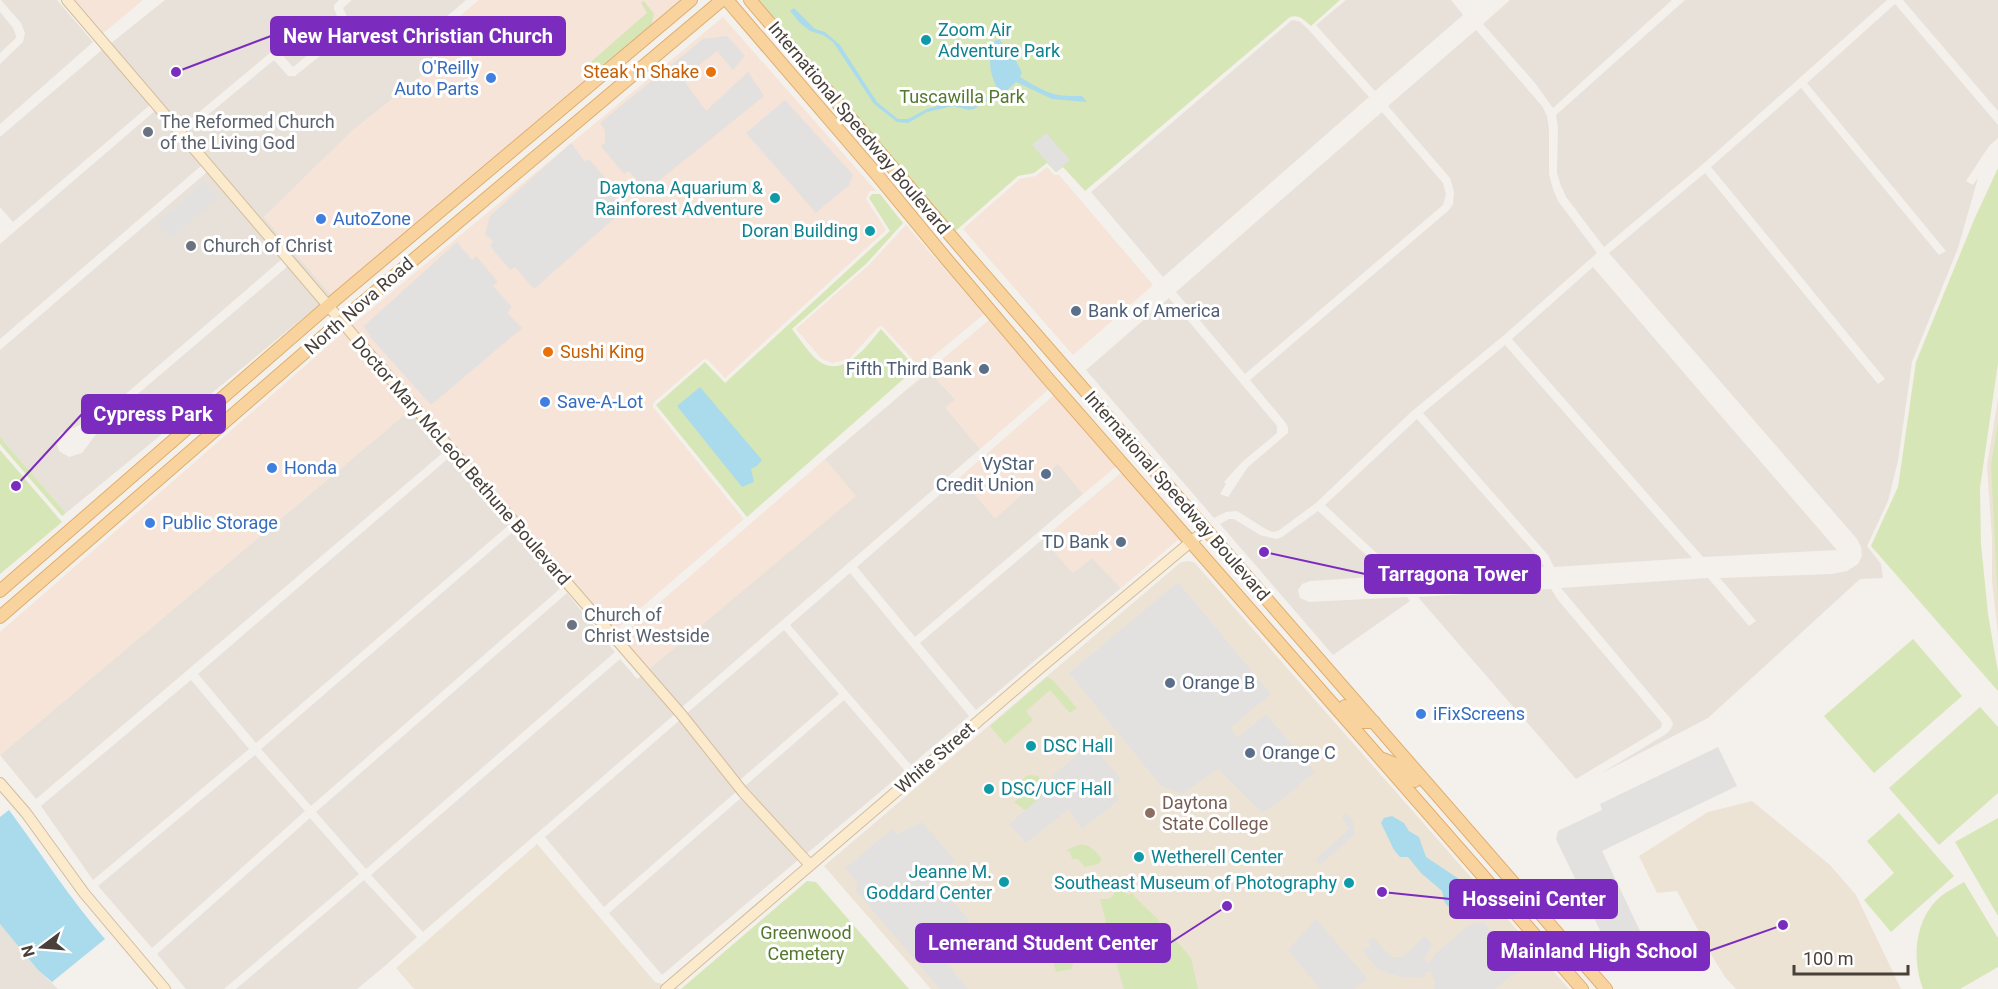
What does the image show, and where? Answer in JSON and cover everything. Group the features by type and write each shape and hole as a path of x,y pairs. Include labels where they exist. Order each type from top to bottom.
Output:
{"main road":[{"name":"North Nova Road","path":"0,591 328,307 691,0"},
{"name":"North Nova Road","path":"0,617 340,321 722,0"},
{"name":"International Speedway Boulevard","path":"727,0 878,176 955,270 1582,989"},
{"name":"International Speedway Boulevard","path":"750,0 973,262 1606,989"},
{"path":"552,143 559,125 559,110"},
{"path":"878,176 887,175 895,181 960,258 973,262"},
{"path":"1285,650 1306,661 1357,719 1363,722 1374,722"},
{"path":"1380,758 1398,765 1456,828 1471,835"},
{"path":"1554,956 1566,959 1592,989"}],"street":[{"name":"Doctor Mary McLeod Bethune Boulevard","path":"67,0 340,321 674,706 743,792 810,865"},
{"name":"White Street","path":"666,989 1045,664 1206,530"},
{"path":"0,783 26,813 84,893 165,989"}],"shaded area":[{"path":"1,0 57,0 93,42 0,124 0,64 23,42 25,33 21,23"},
{"path":"73,0 143,0 102,34"},
{"path":"165,0 339,0 334,5 334,9 341,25 340,29 293,67 276,48 181,127 110,44"},
{"path":"352,0 466,0 425,35 441,60 351,132 264,217 331,295 327,299 186,133 274,60 288,76 295,76 347,34 350,23 343,8"},
{"path":"479,0 681,0 654,26 331,295 264,217 351,132 441,60 428,38 431,40"},
{"path":"1346,0 1451,0 1463,15 1375,91 1316,25"},
{"path":"1510,0 1672,0 1553,108 1535,83 1483,24"},
{"path":"1685,0 1887,0 1703,164 1604,247 1566,197 1561,186 1557,173 1556,115"},
{"path":"1903,0 1998,0 1998,111"},
{"path":"1895,4 1998,125 1998,138 1989,146 1966,181 1973,185 1978,178 1958,248 1912,362 1898,461 1888,501 1867,546 1881,564 1883,578 1860,579 1708,718 1600,774 1666,734 1673,724 1561,588 1708,578 1749,626 1756,621 1720,578 1832,574 1847,571 1858,564 1862,556 1857,539 1609,253 1705,173 1878,384 1885,379 1711,167 1801,88 1939,255 1946,251 1807,83"},
{"path":"0,12 13,28 16,38 0,53"},
{"path":"723,17 876,191 870,191 866,199 886,230 725,378 708,360 704,359 653,403 653,407 744,519 614,631 351,326"},
{"path":"1292,20 1299,21 1307,28 1369,97 1163,277 1091,192"},
{"path":"1476,30 1542,106 1547,116 1549,129 1549,174 1553,189 1558,201 1597,253 1503,336 1411,412 1316,503 1278,531 1272,532 1237,511 1226,512 1214,518 1086,370 1169,298 1277,426 1277,433 1242,462 1224,482 1226,484 1220,494 1228,497 1248,467 1288,433 1285,422 1250,380 1449,210 1453,204 1454,192 1450,178 1388,106"},
{"path":"727,36 745,56 733,70 717,51 682,78 706,111 748,72 764,96 646,191 629,171 624,174 601,146 605,143 605,130 600,123 703,39"},
{"path":"103,49 151,104 13,222 0,207 0,137"},
{"path":"785,100 853,175 849,185 816,213 746,133"},
{"path":"156,110 202,165 0,339 0,244"},
{"path":"1382,112 1443,183 1446,194 1443,205 1245,374 1176,292"},
{"path":"1046,133 1070,160 1056,172 1032,145"},
{"path":"571,143 585,162 589,159 611,185 607,189 625,209 534,289 515,267 510,270 490,246 493,241 485,234 490,216"},
{"path":"1047,167 1054,175 1059,175 1153,285 1073,355 963,229 1020,179 1036,176"},
{"path":"207,172 282,259 99,417 61,433 56,440 59,451 69,457 82,453 106,421 288,266 320,304 66,513 0,437 0,350"},
{"path":"204,182 218,198 170,239 157,223"},
{"path":"906,225 984,314 920,367 882,326 878,327 849,359 832,363 822,359 796,329 869,265"},
{"path":"457,242 472,260 476,256 498,282 493,286 512,307 507,313 522,328 431,405 371,338 364,326"},
{"path":"1593,267 1837,550 1703,557 1512,339"},
{"path":"989,320 1049,389 980,449 945,407 956,399 930,372 888,405"},
{"path":"344,332 410,410 0,755 0,632"},
{"path":"1505,345 1692,558 1554,567 1548,555 1423,413"},
{"path":"929,371 956,400 946,408 980,449 681,708 648,670 855,496 825,459"},
{"path":"1054,395 1117,466 1083,494 1058,464 995,518 960,477"},
{"path":"1998,398 1998,635 1992,581 1992,539 1987,466"},
{"path":"410,410 446,450 36,799 0,755"},
{"path":"1417,419 1540,559 1544,567 1401,576 1325,505"},
{"path":"451,456 510,524 256,743 198,674"},
{"path":"825,459 856,496 648,670 620,637"},
{"path":"1058,463 1083,494 915,637 857,567 960,477 995,518"},
{"path":"1122,472 1180,538 1121,588 1092,558 1073,573 1043,539"},
{"path":"1318,511 1389,576 1310,581 1302,584 1298,590 1300,598 1309,602 1407,597 1410,601 1333,655 1220,524 1234,519 1260,535 1276,539"},
{"path":"515,530 562,587 311,806 261,749"},
{"path":"1043,539 1073,573 1092,558 1121,588 976,710 920,643"},
{"name":"Daytona State College","path":"1181,562 1194,562 1569,989 931,989 824,866"},
{"path":"850,573 969,716 911,765 790,625"},
{"name":"Orange B","path":"1178,582 1271,694 1230,728 1238,737 1266,714 1315,772 1262,813 1218,769 1182,794 1161,786 1069,673"},
{"path":"1551,589 1662,723 1661,728 1576,779 1418,597"},
{"path":"567,593 615,652 366,869 316,812"},
{"path":"784,630 839,694 740,780 686,714"},
{"path":"620,659 637,679 642,676 675,714 423,932 371,875"},
{"path":"191,680 249,749 93,880 41,806"},
{"path":"844,700 905,771 805,855 745,786"},
{"path":"680,720 737,791 604,907 545,837"},
{"path":"1091,743 1121,779 1109,790 1118,796 1118,801 1082,829 1068,810 1026,843 1009,824 1055,785 1050,778"},
{"path":"1718,747 1737,786 1602,851 1641,933 1609,949 1556,839 1558,831 1602,810 1600,804"},
{"path":"255,755 305,811 152,948 98,886"},
{"path":"742,797 798,860 662,975 609,913"},
{"path":"1752,801 1830,865 1856,895 1901,989 1736,989 1725,977 1712,956 1677,891 1657,893 1639,856 1708,812"},
{"path":"1347,813 1355,825 1353,828 1355,834 1320,865 1315,860 1349,829 1342,817"},
{"path":"310,818 359,874 224,989 186,989 157,954"},
{"path":"922,822 955,860 935,877 941,884 948,885 947,895 970,921 938,953 968,989 940,989 856,891 857,882 845,868 892,829 897,834"},
{"path":"537,844 655,982 680,989 414,989 396,968"},
{"path":"364,880 417,937 386,965 357,989 236,989"},
{"path":"1316,919 1368,979 1355,989 1320,989 1288,950"},
{"path":"1484,923 1522,970 1495,989 1433,989 1435,984 1431,971 1425,973 1425,978 1400,977 1379,970 1362,951 1370,946 1368,942 1373,937 1391,957 1402,957 1425,936 1432,944 1425,959 1430,962 1435,954 1469,925"},
{"path":"0,924 38,970 58,989 0,989"}],"green space":[{"name":"Tuscawilla Park","path":"750,0 1340,0 1311,26 1299,17 1290,17 1085,191 1063,167 1056,172 1047,163 1034,173 1018,176 951,235"},
{"path":"644,1 654,14 651,26 596,72 585,72 585,67 647,13 641,3"},
{"path":"1998,168 1998,363 1980,488 1981,544 1988,614 1998,672 1998,691 1871,546 1898,487 1916,362 1974,220"},
{"path":"872,194 880,194 903,223 867,263 792,329 816,359 829,366 838,366 854,358 881,329 916,368 747,517 656,405 705,362 725,383 890,231 869,198"},
{"path":"1998,422 1998,605 1991,466"},
{"path":"0,437 66,513 62,516 0,444"},
{"path":"0,450 62,522 0,574"},
{"path":"1913,639 1962,696 1874,773 1824,716"},
{"path":"1047,677 1053,680 1077,708 1070,713 1050,690 1026,711 1033,720 1005,744 990,726"},
{"path":"1980,707 1998,727 1998,793 1939,845 1889,788"},
{"path":"1028,775 1038,776 1049,791 1026,811 1014,802 1025,794 1017,784"},
{"path":"1899,813 1954,876 1891,932 1864,900 1894,873 1867,841"},
{"path":"1998,818 1998,916 1955,842"},
{"path":"1078,845 1089,846 1102,859 1098,864 1085,867 1078,859 1072,859 1070,852 1066,850"},
{"name":"Greenwood Cemetery","path":"807,881 816,882 909,989 681,989"},
{"path":"1122,882 1125,886 1122,890 1128,895 1132,893 1160,922 1110,937 1100,899 1109,899 1114,894 1115,888"},
{"path":"1964,882 1998,938 1998,967 1960,989 1923,989 1917,965 1920,928 1931,906 1940,897"},
{"path":"1163,925 1191,958 1198,989 1124,989 1109,939"},
{"path":"1075,948 1072,969 1056,972 1051,954"}],"water":[{"path":"794,8 815,29 825,32 840,45 877,102 898,119 908,119 927,109 948,103 957,102 972,107 998,91 991,72 990,56 993,42 999,39 1012,54 1022,72 1020,77 1049,92 1063,96 1082,96 1087,102 1052,99 1016,82 1003,94 1000,93 974,109 953,106 927,112 908,123 897,122 874,104 833,42 823,35 810,31 800,23 790,11"},
{"path":"700,387 762,460 751,469 754,482 742,487 677,406"},
{"path":"9,810 105,939 52,982 38,970 0,924 0,817"},
{"path":"1392,816 1404,823 1409,831 1419,837 1426,857 1459,879 1467,899 1459,907 1453,909 1448,906 1442,891 1421,873 1408,857 1400,857 1394,850 1381,823 1384,818"}],"place":[{"name":"Zoom Air Adventure Park","path":"926,40"},
{"name":"New Harvest Christian Church","path":"176,72"},
{"name":"Steak 'n Shake","path":"711,72"},
{"name":"O'Reilly Auto Parts","path":"491,78"},
{"name":"The Reformed Church of the Living God","path":"148,132"},
{"name":"Daytona Aquarium & Rainforest Adventure","path":"775,198"},
{"name":"AutoZone","path":"321,219"},
{"name":"Doran Building","path":"870,231"},
{"name":"Church of Christ","path":"191,246"},
{"name":"Bank of America","path":"1076,311"},
{"name":"Sushi King","path":"548,352"},
{"name":"Fifth Third Bank","path":"984,369"},
{"name":"Save-A-Lot","path":"545,402"},
{"name":"Honda","path":"272,468"},
{"name":"VyStar Credit Union","path":"1046,474"},
{"name":"Cypress Park","path":"16,486"},
{"name":"Public Storage","path":"150,523"},
{"name":"TD Bank","path":"1121,542"},
{"name":"Tarragona Tower","path":"1264,552"},
{"name":"Church of Christ Westside","path":"572,625"},
{"name":"Orange B","path":"1170,683"},
{"name":"iFixScreens","path":"1421,714"},
{"name":"DSC Hall","path":"1031,746"},
{"name":"Orange C","path":"1250,753"},
{"name":"DSC/UCF Hall","path":"989,789"},
{"name":"Daytona State College","path":"1150,813"},
{"name":"Wetherell Center","path":"1139,857"},
{"name":"Jeanne M. Goddard Center","path":"1004,882"},
{"name":"Southeast Museum of Photography","path":"1349,883"},
{"name":"Hosseini Center","path":"1382,892"},
{"name":"Lemerand Student Center","path":"1227,906"},
{"name":"Mainland High School","path":"1783,925"}]}
